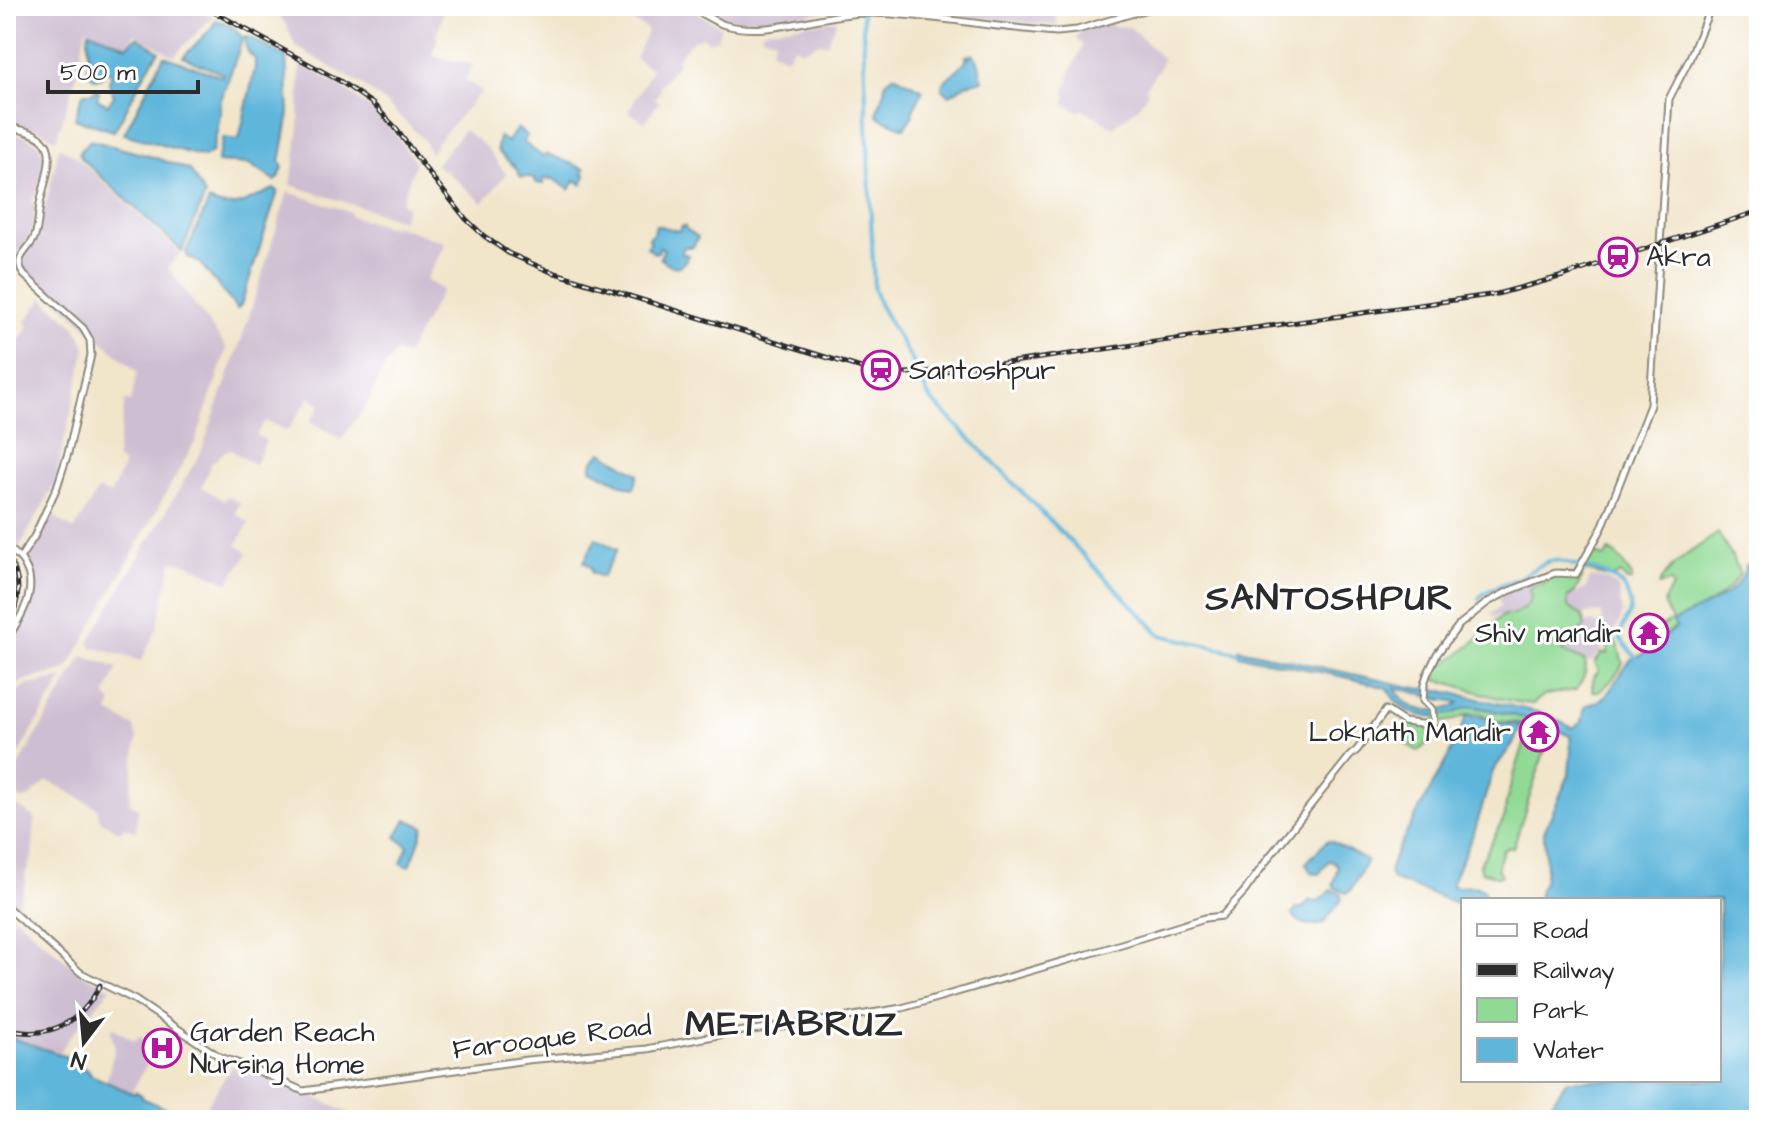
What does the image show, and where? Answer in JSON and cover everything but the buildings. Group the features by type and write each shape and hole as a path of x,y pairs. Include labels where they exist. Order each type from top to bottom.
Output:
{"main road":[{"path":"686,6 721,23 743,27 768,27 866,13 1057,32 1077,30 1157,6"},
{"name":"Farooque Road","path":"6,906 81,973 135,1000 220,1057 303,1091 528,1060 647,1049 729,1033 896,1009 1205,918 1222,916 1386,710 1404,722 1428,725 1434,720 1432,709 1424,703 1427,675 1437,654 1459,625 1488,602 1541,577 1576,574 1602,528 1650,405 1669,99 1711,6"},
{"path":"6,129 37,134 46,144 49,154 36,232 20,258 21,270 83,328 91,346 91,358 59,482 20,558"},
{"path":"6,546 20,558 28,573 29,593 23,613 6,641"}],"shaded area":[{"path":"6,6 194,6 213,16 174,56 135,34 126,46 86,29 75,81 56,140 40,130 6,125"},
{"path":"268,6 444,6 433,56 473,65 465,80 482,91 430,154 424,140 387,104 362,85 295,46 287,26"},
{"path":"639,6 680,6 721,27 717,39 709,42 703,37 694,39 676,59 679,62 659,87 661,90 654,99 659,102 645,122 628,112 652,69 635,58 648,30 632,21"},
{"path":"700,6 856,6 744,21 719,17"},
{"path":"867,6 1033,6 1042,15 1050,10 1056,17 1057,26"},
{"path":"837,20 827,44 818,43 803,50 794,46 787,57 771,51 775,39 761,35 763,30"},
{"path":"1111,22 1113,26 1130,27 1163,59 1146,87 1148,93 1138,107 1113,127 1083,109 1080,112 1064,103 1068,78 1083,45 1076,39 1080,31"},
{"path":"300,63 370,108 387,124 416,162 401,202 407,207 402,220 291,185 299,127"},
{"path":"464,130 486,147 506,174 483,203 435,165"},
{"path":"6,132 28,137 39,144 44,158 41,180 32,202 36,203 32,234 19,253 6,263"},
{"path":"59,147 75,156 180,253 168,268 227,348 196,440 69,667 23,681 6,695 6,649 22,624 33,591 34,577 26,556 51,514 74,530 98,490 110,495 124,465 116,458 125,401 131,402 137,372 21,268 48,196"},
{"path":"288,192 350,212 350,216 393,228 394,225 446,243 426,280 442,290 406,356 396,351 380,374 367,404 341,440 310,421 321,405 310,397 287,431 265,421 256,435 266,441 255,465 231,450 211,463 202,487 224,501 227,496 240,503 235,513 249,523 237,545 248,553 228,583 188,564 172,561 157,629 141,661 92,647 89,642 201,452 244,332"},
{"path":"43,298 75,326 86,347 54,486 19,548 6,538 6,361 29,326 25,323"},
{"path":"1590,577 1605,579 1615,585 1619,591 1622,613 1608,643 1588,662 1564,650 1585,626 1584,623 1601,625 1603,620 1601,612 1582,616 1568,606 1568,596 1587,587"},
{"path":"1532,581 1527,606 1513,616 1493,617 1491,614 1501,606 1498,596"},
{"path":"83,656 118,668 105,696 112,702 109,712 134,727 137,739 129,803 138,808 136,832 125,827 120,832 99,819 97,808 47,781 30,797 24,799 6,795 6,787"},
{"path":"63,678 6,774 6,701 24,686"},
{"path":"6,802 16,805 35,820 32,858 17,908 6,900"},
{"path":"6,909 81,974 111,988 58,1055 6,1036"},
{"path":"112,1027 135,1041 139,1036 156,1047 131,1093 106,1082 115,1048"},
{"path":"238,1064 364,1120 197,1120 233,1065"}],"green space":[{"path":"1718,533 1740,574 1719,597 1673,622 1676,627 1652,644 1646,637 1672,620 1664,603 1673,586 1670,582 1659,585 1670,569"},
{"path":"1609,551 1622,562 1632,577 1631,581 1621,574 1612,578 1581,570 1590,553 1605,557"},
{"path":"1562,574 1582,578 1575,592 1568,597 1568,606 1582,616 1585,626 1562,651 1585,661 1585,673 1576,690 1544,695 1533,704 1493,697 1428,677 1461,653 1497,620 1504,615 1514,615 1527,606 1531,598 1529,589 1544,583 1549,577"},
{"path":"1614,640 1623,663 1607,685 1600,691 1593,691 1594,677 1599,671 1595,663 1602,653 1607,654"},
{"path":"1470,706 1552,727 1548,734 1523,723 1496,721 1479,714 1436,723 1435,716"},
{"path":"1408,720 1433,722 1430,739 1418,751 1394,737"},
{"path":"1529,728 1549,737 1513,848 1503,850 1497,869 1502,875 1499,877 1481,871 1480,864 1505,816 1506,801"}],"water":[{"path":"216,20 231,26 243,38 221,100 212,152 203,157 124,134 164,56 222,77 223,74 183,57"},
{"path":"89,31 127,46 137,37 159,51 114,131 75,119 84,93 92,93 96,89 99,91 97,99 108,105 114,96 109,82 112,73 106,71 95,79 87,72"},
{"path":"245,37 286,57 289,113 280,162 283,168 275,181 249,164 217,162 223,138 239,140 255,68 255,59 247,50"},
{"path":"973,54 983,80 967,84 950,95 942,89 942,85 965,62 965,56 969,58 968,55"},
{"path":"894,75 923,90 904,128 877,114 885,83"},
{"path":"517,128 527,136 523,142 542,156 548,154 585,169 582,185 575,180 570,190 550,177 549,180 544,178 543,184 531,177 521,177 497,148 499,137 508,142"},
{"path":"90,140 190,170 205,196 182,251 82,159 79,153"},
{"path":"274,189 278,191 241,305 237,309 200,263 188,257 186,252 209,201 218,205 234,205"},
{"path":"656,225 679,231 685,226 698,237 693,247 684,247 681,253 688,255 683,264 676,267 668,264 660,258 664,249 660,247 654,253 647,247"},
{"path":"602,452 638,474 634,488 591,469 593,461"},
{"path":"596,538 617,550 602,577 592,573 591,567 584,562"},
{"path":"1759,561 1759,1120 1540,1120 1566,1082 1721,1082 1721,898 1538,898 1546,869 1544,832 1569,775 1570,736 1535,721 1481,708 1468,707 1451,714 1422,716 1406,710 1387,688 1239,655 1239,649 1542,713 1573,728 1582,722 1585,706 1606,696 1631,659 1642,655 1677,628 1673,622 1728,593 1743,575 1745,565","holes":["1395,688 1459,703 1442,709 1420,709 1408,704"]},
{"path":"1467,716 1521,725 1514,742 1493,771 1475,830 1452,882 1452,886 1479,888 1484,890 1485,895 1461,898 1461,906 1392,879 1389,872 1395,854"},
{"path":"406,819 424,827 410,866 401,863 408,846 396,837"},
{"path":"1327,841 1367,861 1351,890 1346,893 1334,887 1338,866 1334,862 1328,861 1319,874 1314,874 1306,863"},
{"path":"1332,890 1340,893 1342,899 1323,924 1306,924 1292,915 1297,908 1302,908 1310,900 1318,901"},
{"path":"6,1036 65,1056 70,1063 84,1068 91,1075 134,1094 136,1092 183,1120 6,1120"}],"waterway":[{"path":"862,6 874,289 879,304 918,371"},
{"path":"919,373 928,396 1017,487"},
{"path":"1019,489 1161,635 1241,653"},
{"path":"1479,598 1550,561 1598,572 1620,584 1629,598 1629,615 1620,639 1639,661"}],"railway":[{"path":"203,6 340,81 373,104 394,126 466,219 508,253 549,271 861,368 905,373 949,371 1497,294 1563,276 1759,211"},
{"path":"6,554 18,582 17,600 6,629"},
{"path":"6,1029 36,1032 62,1026 83,1010 100,985"}],"place":[{"name":"Akra","path":"1618,257"},
{"name":"Santoshpur","path":"881,370"},
{"name":"Shiv mandir","path":"1649,633"},
{"name":"Loknath Mandir","path":"1539,732"},
{"name":"Garden Reach Nursing Home","path":"162,1048"}],"district":[{"name":"SANTOSHPUR","path":"1330,598"},
{"name":"METIABRUZ","path":"795,1024"}]}
